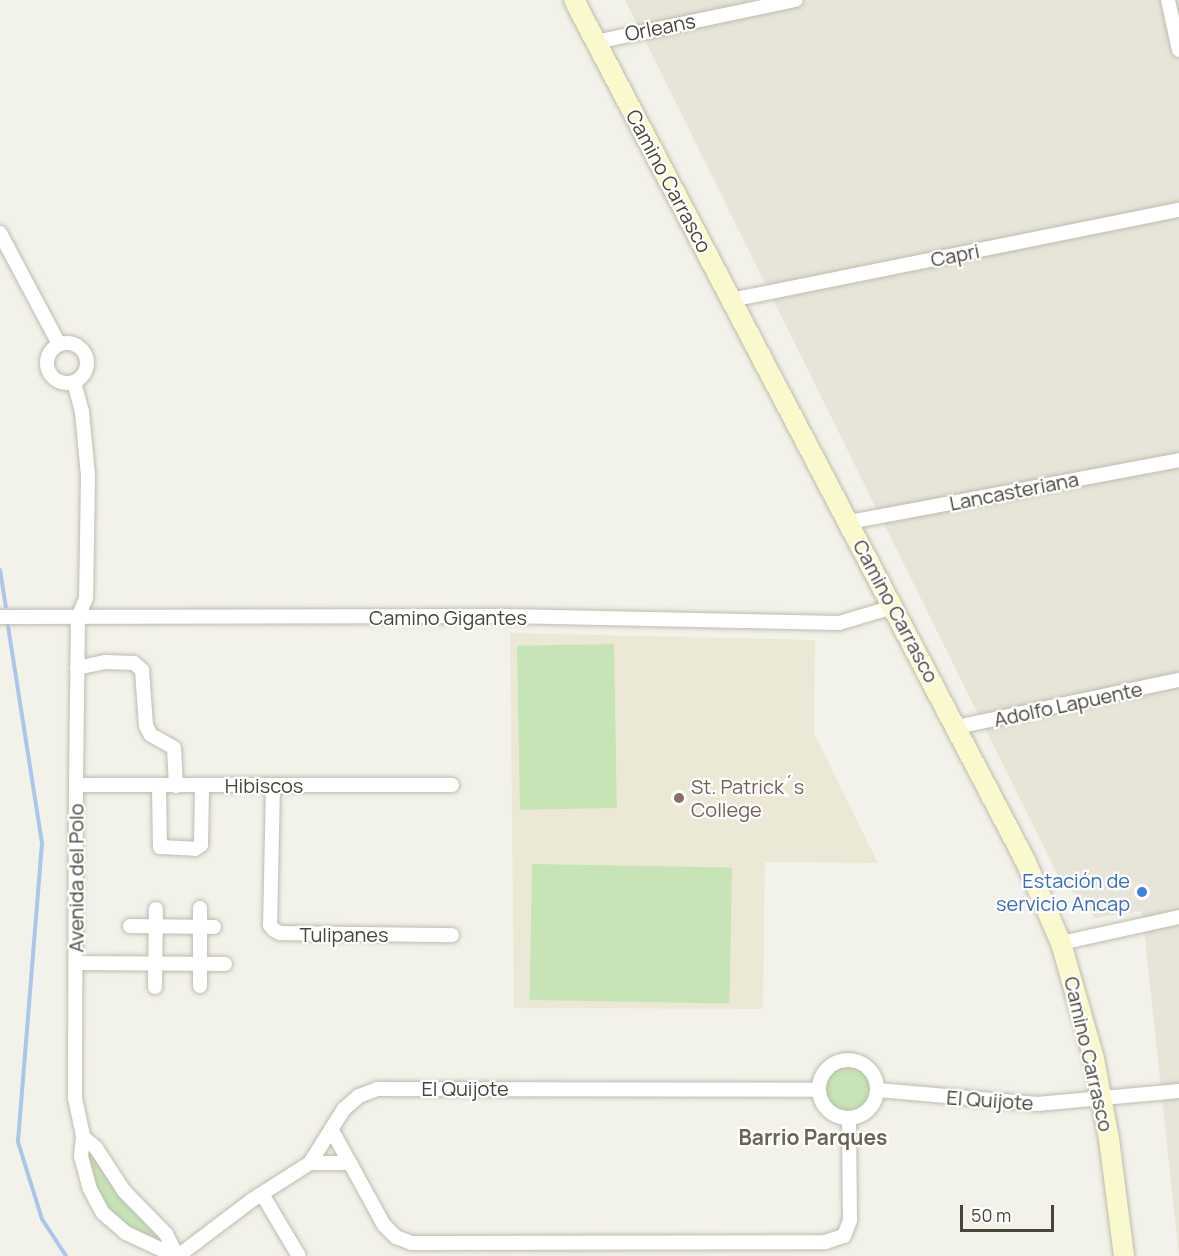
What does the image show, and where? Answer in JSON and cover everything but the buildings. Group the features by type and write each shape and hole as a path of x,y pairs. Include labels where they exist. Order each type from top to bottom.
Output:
{"main road":[{"name":"Camino Carrasco","path":"574,0 957,727 1020,850 1061,943 1101,1096 1124,1256"}],"street":[{"name":"Orleans","path":"596,42 796,0"},
{"path":"1168,0 1179,50"},
{"name":"Capri","path":"731,300 1179,210"},
{"path":"0,232 59,345"},
{"path":"72,344 86,356 86,368 74,382 56,380 48,371 50,352 59,345 72,344"},
{"name":"Avenida del Polo","path":"74,382 82,412 88,476 86,598 78,618 75,1098 83,1137 84,1172 103,1213 126,1233 177,1256"},
{"name":"Lancasteriana","path":"849,522 1179,460"},
{"name":"Camino Gigantes","path":"0,617 507,616 839,623 893,607"},
{"path":"77,668 105,662 134,663 142,670 146,726 152,735 174,748 176,786"},
{"name":"Adolfo Lapuente","path":"957,727 1179,680"},
{"name":"Hibiscos","path":"76,785 453,785"},
{"path":"159,786 160,847 195,849 201,846 202,785"},
{"name":"Tulipanes","path":"273,785 270,925 274,930 280,933 452,935"},
{"path":"200,908 207,927 200,964 200,986"},
{"path":"155,987 156,909"},
{"path":"1061,943 1179,916"},
{"path":"130,926 207,927"},
{"path":"77,963 225,964"},
{"path":"848,1060 867,1066 878,1090 871,1108 849,1119 831,1113 819,1089 829,1066 848,1060"},
{"name":"El Quijote","path":"177,1256 261,1194 310,1163 350,1102 377,1089 819,1089"},
{"name":"El Quijote","path":"878,1090 1010,1104 1179,1091"},
{"path":"331,1129 384,1225 396,1237 412,1243 825,1242 843,1236 850,1220 849,1119"},
{"path":"83,1137 96,1148 124,1191 166,1233 177,1256"},
{"path":"310,1163 350,1163"},
{"path":"261,1194 299,1256"}],"shaded area":[{"path":"625,0 1179,0 1179,1256 1142,911 1095,918 1057,874"},
{"name":"St. Patrick´s College","path":"510,633 815,640 814,733 878,863 765,862 763,1009 514,1008"}],"green space":[{"path":"614,644 617,808 520,810 517,646"},
{"path":"532,864 732,867 730,1003 530,1000"},
{"path":"847,1065 863,1072 870,1088 863,1104 847,1111 831,1104 824,1088 831,1072"},
{"path":"86,1149 90,1149 161,1241 120,1223 109,1211 94,1183"}],"waterway":[{"path":"0,570 6,607"},
{"path":"8,626 42,843 18,1142 42,1219 66,1256"}],"place":[{"name":"St. Patrick´s College","path":"679,798"},
{"name":"Estación de servicio Ancap","path":"1142,892"}],"district":[{"name":"Barrio Parques","path":"813,1137"}]}
